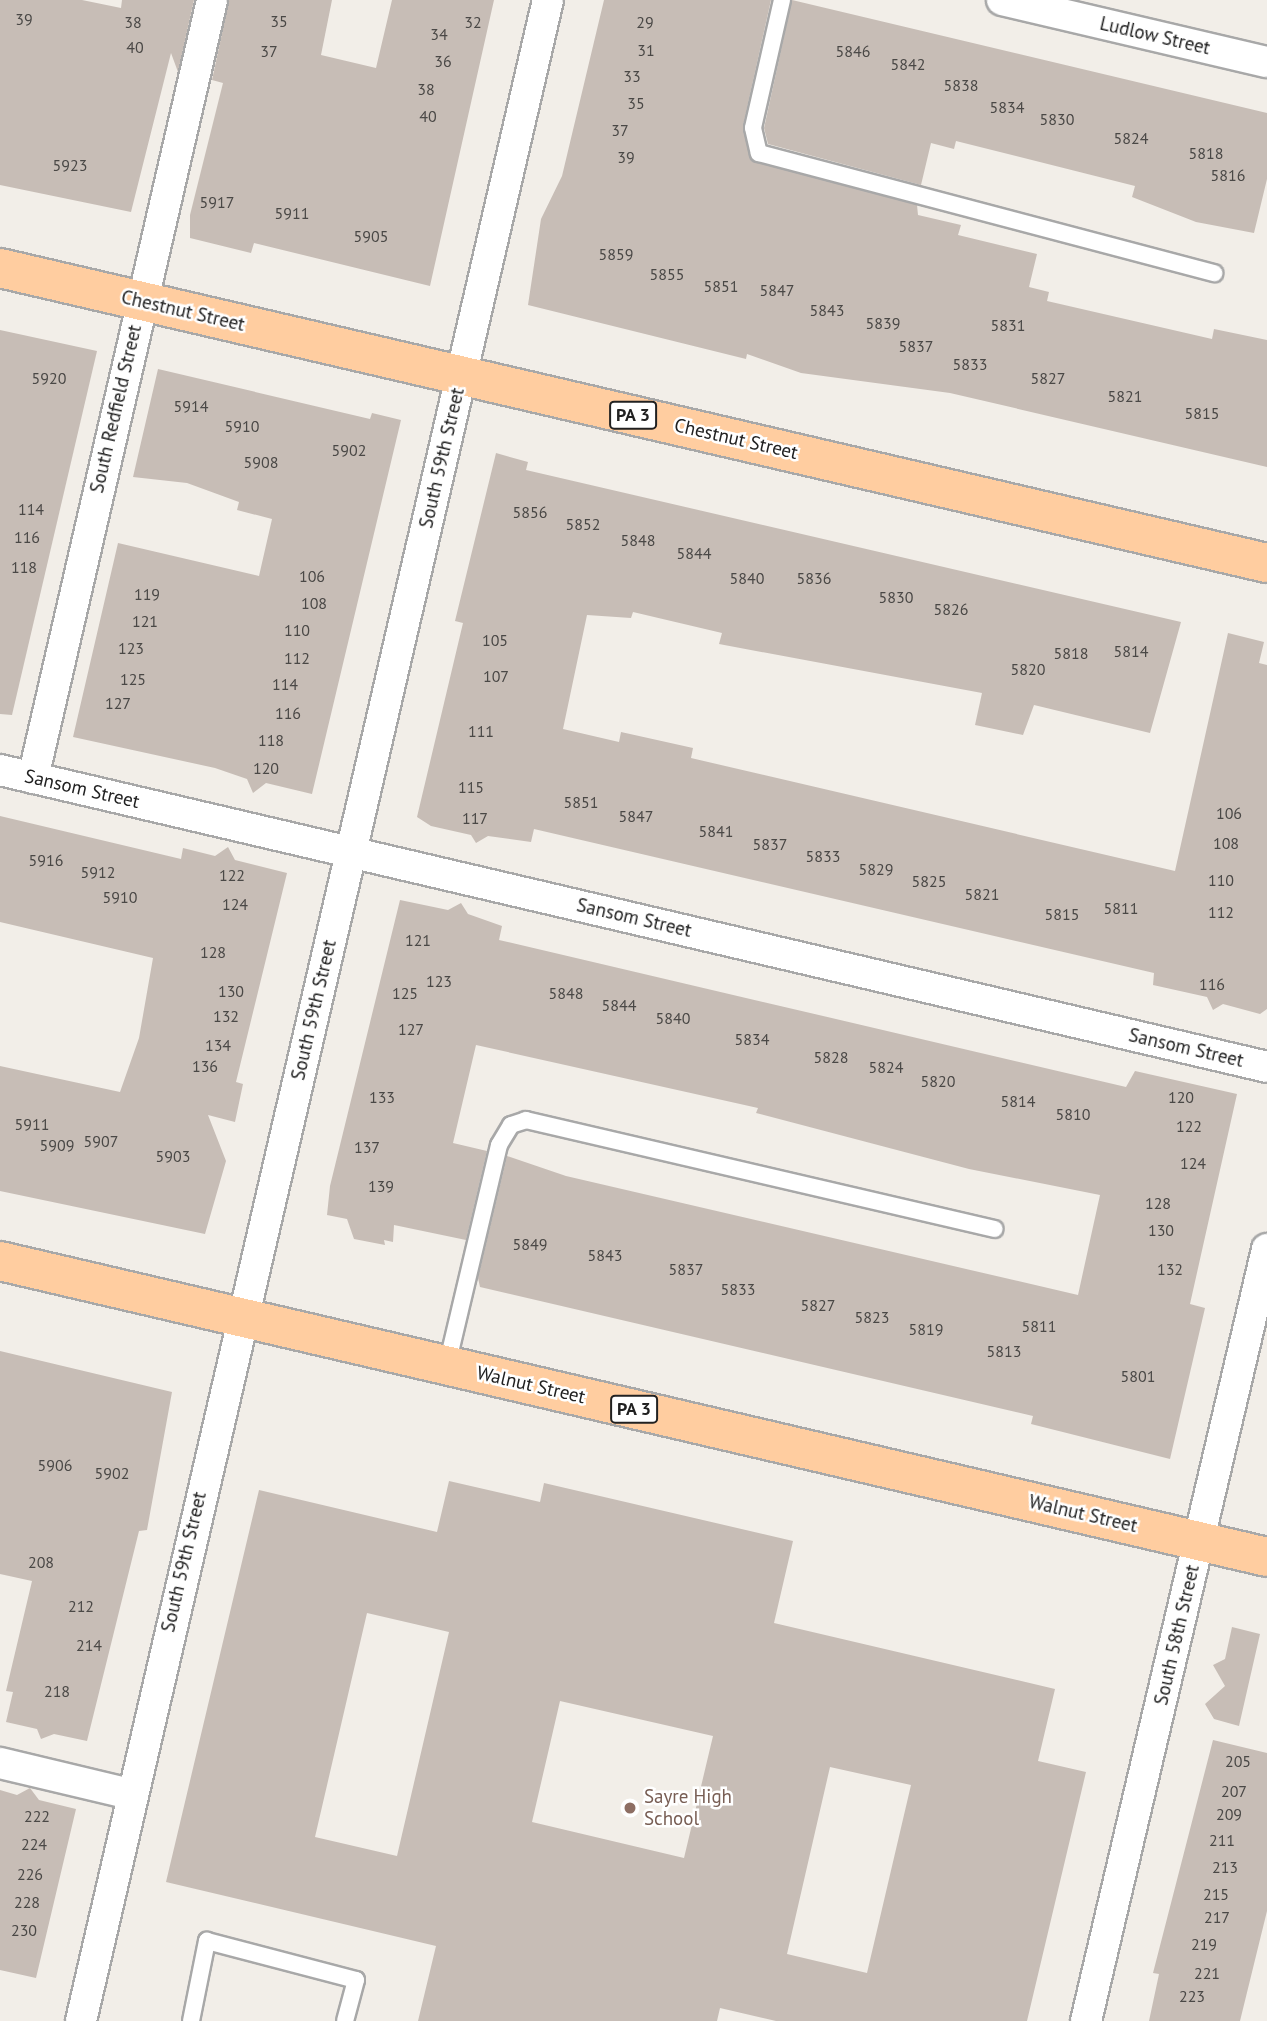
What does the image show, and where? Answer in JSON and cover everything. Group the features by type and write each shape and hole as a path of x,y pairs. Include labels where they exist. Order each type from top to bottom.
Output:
{"main road":[{"name":"Chestnut Street","path":"0,268 1267,563"},
{"name":"Walnut Street","path":"0,1261 1267,1557"}],"street":[{"name":"South Redfield Street","path":"33,778 140,301 212,0"},
{"name":"South 59th Street","path":"81,2021 130,1794 548,0"},
{"name":"Ludlow Street","path":"1002,0 1267,62"},
{"name":"Sansom Street","path":"0,770 1267,1067"},
{"name":"South 58th Street","path":"1086,2021 1267,1249"},
{"path":"0,1763 130,1794"}],"lane":[{"path":"782,0 753,128 759,153 1214,273"},
{"path":"447,1365 499,1145 511,1125 526,1120 995,1229"},
{"path":"191,2021 207,1941 356,1980 345,2021"}],"building":[{"path":"0,0 82,0 121,8 122,0 194,0 178,72 171,53 131,212 0,185"},
{"path":"229,0 332,0 321,55 376,68 392,0 494,0 430,286 254,243 251,253 190,238 190,215 223,83 212,80"},
{"path":"604,0 771,0 743,126 752,161 917,205 918,215 961,225 958,235 1037,254 1029,287 1049,292 1047,301 1212,339 1214,329 1267,340 1267,467 950,393 801,373 747,354 746,359 528,305 541,219 562,176"},
{"path":"792,0 1267,113 1267,179 1254,233 1196,222 1132,197 1135,186 956,141 954,149 931,143 921,185 768,144 764,128"},
{"path":"0,330 97,351 12,715 0,714"},
{"path":"158,369 370,419 372,413 401,420 312,794 266,783 253,793 247,779 215,768 73,737 118,543 259,576 272,519 237,510 239,502 187,483 133,477"},
{"path":"496,453 528,462 526,470 1181,622 1150,733 1034,705 1023,735 975,725 982,693 719,644 722,633 633,612 631,618 587,615 563,729 619,742 621,732 693,748 691,758 1175,871 1228,633 1264,642 1259,663 1267,665 1267,1009 1260,1014 1223,1004 1213,1010 1207,997 1153,985 1154,973 534,829 531,842 488,836 476,843 471,835 431,826 417,817 463,623 455,621"},
{"path":"0,816 181,859 183,848 215,856 228,847 235,860 287,873 236,1082 243,1084 235,1122 208,1115 226,1161 205,1234 0,1191 0,1066 120,1092 139,1038 153,958 0,922"},
{"path":"400,900 448,910 461,903 468,914 502,926 499,940 1126,1087 1135,1071 1237,1094 1190,1304 1205,1308 1170,1459 1031,1424 1033,1416 480,1287 478,1278 507,1156 566,1176 1078,1295 1100,1195 969,1169 756,1113 758,1108 476,1045 453,1143 487,1151 466,1240 394,1225 393,1242 384,1240 385,1245 354,1239 347,1219 327,1215 330,1186"},
{"path":"0,1351 172,1392 147,1530 139,1531 87,1741 54,1734 41,1739 37,1729 6,1722 13,1692 6,1691 32,1581 0,1574"},
{"name":"Sayre High School","path":"449,1481 540,1502 544,1483 793,1541 774,1623 1055,1689 1038,1761 1086,1772 1027,2021 776,2021 720,2008 717,2021 418,2021 436,1946 166,1882 259,1490 437,1532","holes":["367,1613 449,1632 397,1856 315,1837","560,1701 713,1736 684,1858 532,1822","830,1767 911,1785 867,1973 787,1954"]},
{"path":"1232,1627 1260,1634 1239,1726 1214,1719 1205,1704 1225,1686 1213,1665 1225,1659"},
{"path":"1213,1740 1267,1753 1267,1911 1240,2021 1149,2021 1159,1974 1153,1973"},
{"path":"30,1788 39,1800 76,1809 36,1978 0,1970 0,1790 17,1795"}],"place":[{"name":"Sayre High School","path":"630,1808"}]}
